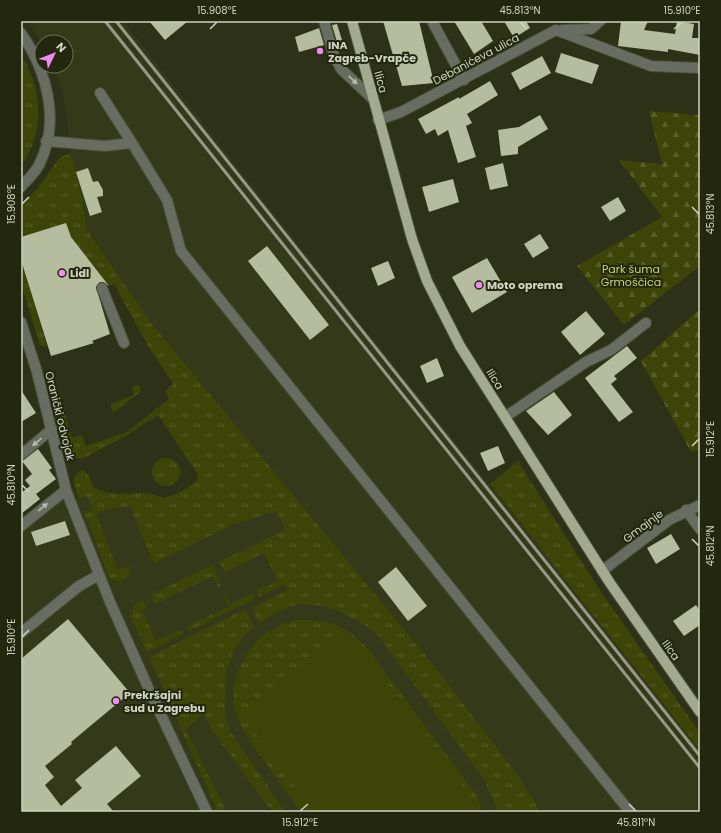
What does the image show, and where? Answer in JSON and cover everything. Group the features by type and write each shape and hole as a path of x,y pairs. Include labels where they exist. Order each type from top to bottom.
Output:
{"main road":[{"name":"Ilica","path":"352,21 401,202 427,281 460,346 602,571 700,712"}],"street":[{"path":"324,21 334,56 341,69 372,98"},
{"path":"556,30 590,29 600,21"},
{"path":"432,23 464,80"},
{"path":"556,30 651,66 700,68"},
{"name":"Debanićeva ulica","path":"378,120 401,112 556,30"},
{"path":"21,33 39,64 48,90 50,108 46,141 39,164 21,186"},
{"path":"100,93 166,200 181,251 630,812"},
{"path":"46,141 105,146 132,143"},
{"path":"102,288 124,343"},
{"name":"Oranički odvojak","path":"21,322 23,340 37,372 66,490 99,575 151,694 207,812"},
{"path":"505,417 586,362 611,350 646,322"},
{"path":"21,455 52,429"},
{"path":"21,526 66,490"},
{"name":"Gmajnje","path":"602,571 669,520 686,510 700,505"},
{"path":"686,510 700,529"},
{"path":"21,633 79,586 99,575"}],"shaded area":[{"path":"27,21 123,21 351,312 700,750 700,812 541,812 520,778 436,668 151,324 87,230 82,198 71,153 63,93 56,74 74,74 74,34 36,34"},
{"path":"89,496 230,524 285,502 514,812 21,812 21,530 58,502"}],"green space":[{"path":"21,54 28,67 37,96 38,124 29,153 21,166"},
{"name":"Park šuma Grmoščica","path":"649,111 700,115 700,266 624,325 577,266 662,217 619,160 662,164"},
{"path":"71,153 82,198 87,230 151,323 436,668 520,778 541,812 498,812 485,781 377,634 368,627 334,610 309,604 286,608 259,623 251,608 288,590 285,584 259,597 257,591 278,581 264,553 225,572 219,562 285,530 276,511 232,525 155,563 153,562 130,506 106,509 96,514 118,570 129,566 130,570 127,577 121,581 110,579 84,512 93,509 88,497 78,498 73,479 78,472 83,470 89,476 93,487 100,490 120,494 148,493 164,497 179,493 190,486 197,480 197,473 158,415 126,436 84,458 80,459 72,457 51,387 55,381 72,438 82,435 86,446 125,433 169,399 165,391 173,384 148,346 114,284 109,286 75,243 21,237 21,204 37,189 60,157"},
{"path":"21,260 47,346 44,347 40,345 21,283"},
{"path":"700,309 700,450 691,452 641,361"},
{"path":"138,385 141,388 140,392 113,413 110,404 134,395 132,386"},
{"path":"166,458 176,462 180,472 176,482 166,486 156,482 152,472 156,462"},
{"path":"518,461 599,589 700,733 700,750 490,484"},
{"path":"212,565 221,585 219,587 213,576 155,604 150,595"},
{"path":"252,594 254,599 189,631 187,626 228,607 223,595 225,595 230,604"},
{"path":"142,599 147,608 142,611 156,641 182,629 184,633 147,652 130,615 134,606"},
{"path":"245,609 254,627 241,639 233,652 226,672 225,712 230,731 285,812 272,812 212,730 203,713 186,730 226,810 218,812 149,657"},
{"path":"297,620 319,621 337,626 353,635 369,650 477,796 482,812 301,812 248,738 236,712 233,698 234,684 239,669 253,646 269,631"},
{"path":"350,633 477,805 467,812 314,812 241,714"}],"building":[{"path":"149,21 188,21 165,40"},
{"path":"383,21 419,21 434,83 402,86"},
{"path":"454,21 481,21 493,41 474,54"},
{"path":"504,21 526,21 530,28 514,38"},
{"path":"621,21 648,21 644,30 675,34 677,21 694,24 692,38 700,38 700,55 668,49 668,52 618,46"},
{"path":"337,24 342,40 337,42 332,25"},
{"path":"319,28 324,45 299,52 295,37"},
{"path":"561,53 599,65 592,84 555,72"},
{"path":"542,56 551,73 520,90 511,73"},
{"path":"490,81 498,95 467,114 472,123 466,126 476,157 458,163 448,130 438,136 435,129 426,134 418,119 459,97 459,99"},
{"path":"540,115 548,129 518,147 518,154 501,156 498,130 519,127"},
{"path":"503,163 508,186 490,190 485,168"},
{"path":"88,168 93,182 98,181 103,190 103,196 97,197 102,212 90,216 76,172"},
{"path":"453,179 459,202 429,212 422,187"},
{"path":"618,197 626,211 610,221 601,207"},
{"name":"Lidl","path":"66,223 71,237 109,286 103,282 100,282 96,287 110,334 92,341 94,343 51,356 21,260 21,237"},
{"path":"540,234 549,248 533,258 524,244"},
{"path":"267,246 329,325 310,340 248,261"},
{"name":"Moto oprema","path":"487,258 507,292 472,313 452,277"},
{"path":"388,261 395,278 378,286 371,268"},
{"path":"586,311 605,334 580,355 561,332"},
{"path":"627,346 637,358 614,376 617,379 611,384 633,412 619,422 585,378"},
{"path":"437,358 444,376 427,383 420,366"},
{"path":"21,390 36,413 21,422"},
{"path":"554,392 572,415 548,435 526,411"},
{"path":"498,446 505,463 488,471 480,453"},
{"path":"38,449 52,468 49,470 56,479 36,494 40,499 21,514 21,493 30,486 25,480 32,474 22,461"},
{"path":"65,521 70,535 36,546 31,532"},
{"path":"671,534 680,549 656,564 647,548"},
{"path":"396,567 427,606 408,621 378,582"},
{"path":"696,605 700,611 700,625 684,636 673,621"},
{"path":"68,619 130,693 71,742 72,744 45,766 54,777 45,785 61,806 82,788 75,780 116,746 141,776 107,804 114,812 21,812 21,659"}],"railway":[{"path":"105,21 700,768"},
{"path":"116,21 700,756"}],"place":[{"name":"INA Zagreb-Vrapče","path":"320,51"},
{"name":"Lidl","path":"62,273"},
{"name":"Moto oprema","path":"479,285"},
{"name":"Prekršajni sud u Zagrebu","path":"116,701"}]}
